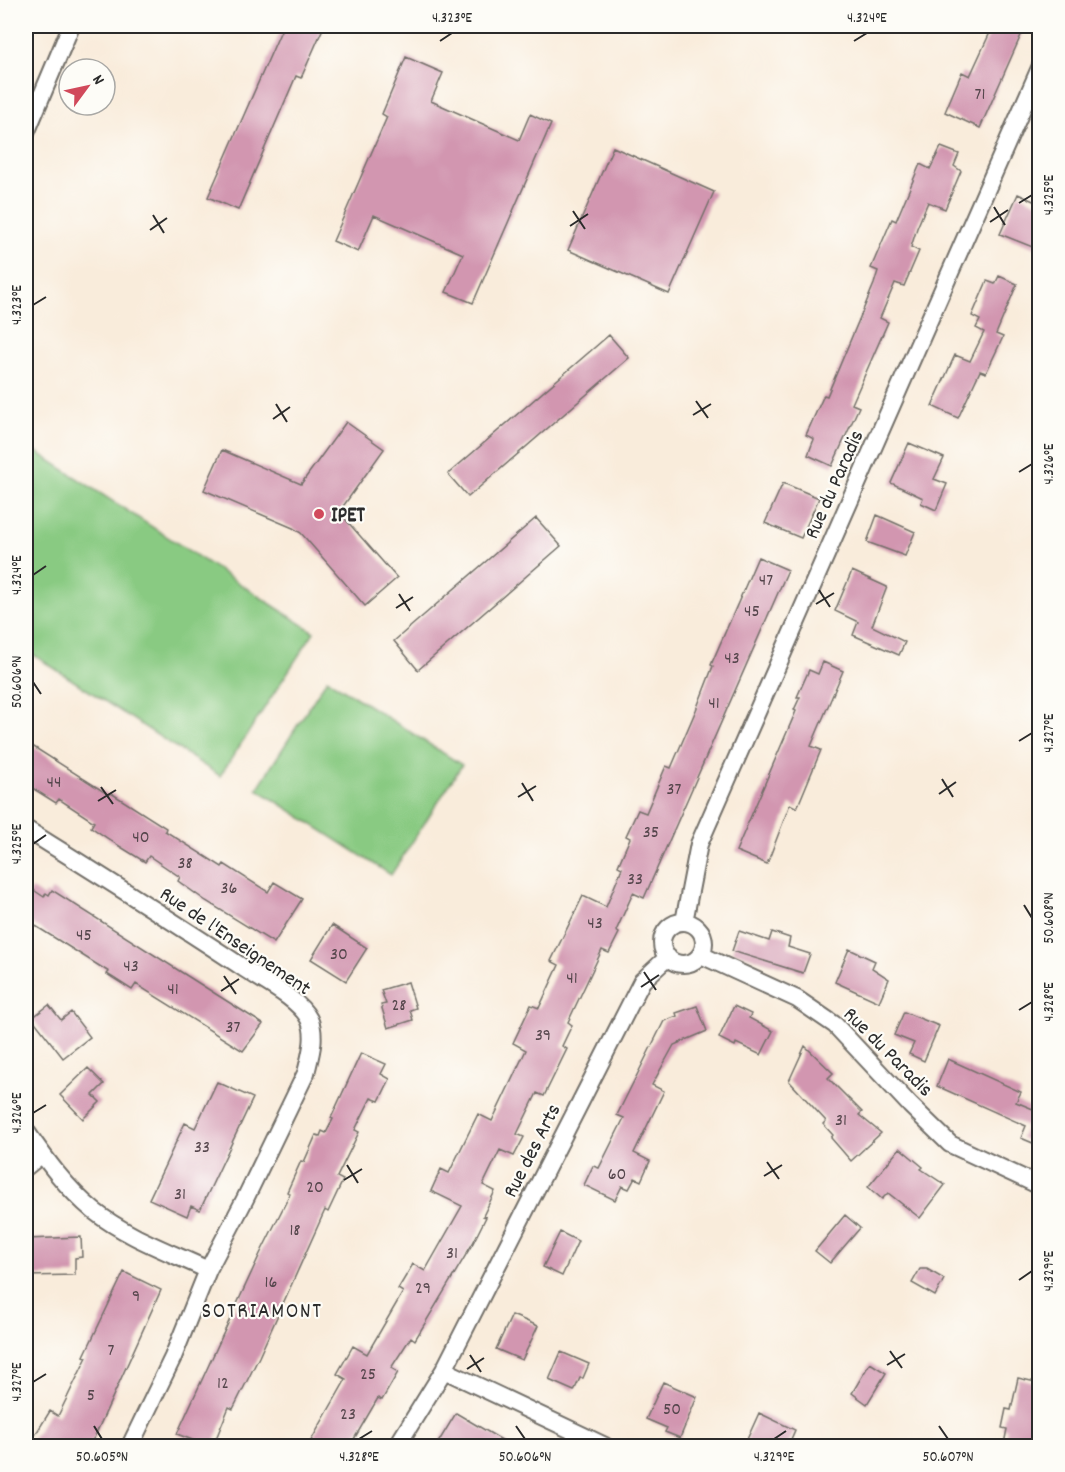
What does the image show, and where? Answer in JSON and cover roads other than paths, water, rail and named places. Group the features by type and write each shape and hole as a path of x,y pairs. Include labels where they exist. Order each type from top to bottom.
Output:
{"street":[{"path":"26,132 71,26"},
{"name":"Rue du Paradis","path":"684,922 699,844 1040,68"},
{"name":"Rue de l'Enseignement","path":"26,829 289,998 309,1018 313,1035 306,1073 208,1270 173,1357 130,1446"},
{"path":"684,922 695,926 704,941 701,955 696,960 682,964 668,957 662,944 663,937 670,927 684,922"},
{"name":"Rue du Paradis","path":"701,955 797,999 835,1025 950,1144 1040,1186"},
{"name":"Rue des Arts","path":"397,1446 444,1371 642,981 668,957"},
{"path":"26,1131 64,1182 94,1210 122,1229 208,1270"},
{"path":"26,1167 42,1154"},
{"path":"444,1371 605,1446"}],"place":[{"name":"IPET","path":"319,514"}],"district":[{"name":"SOTRIAMONT","path":"262,1309"}]}
